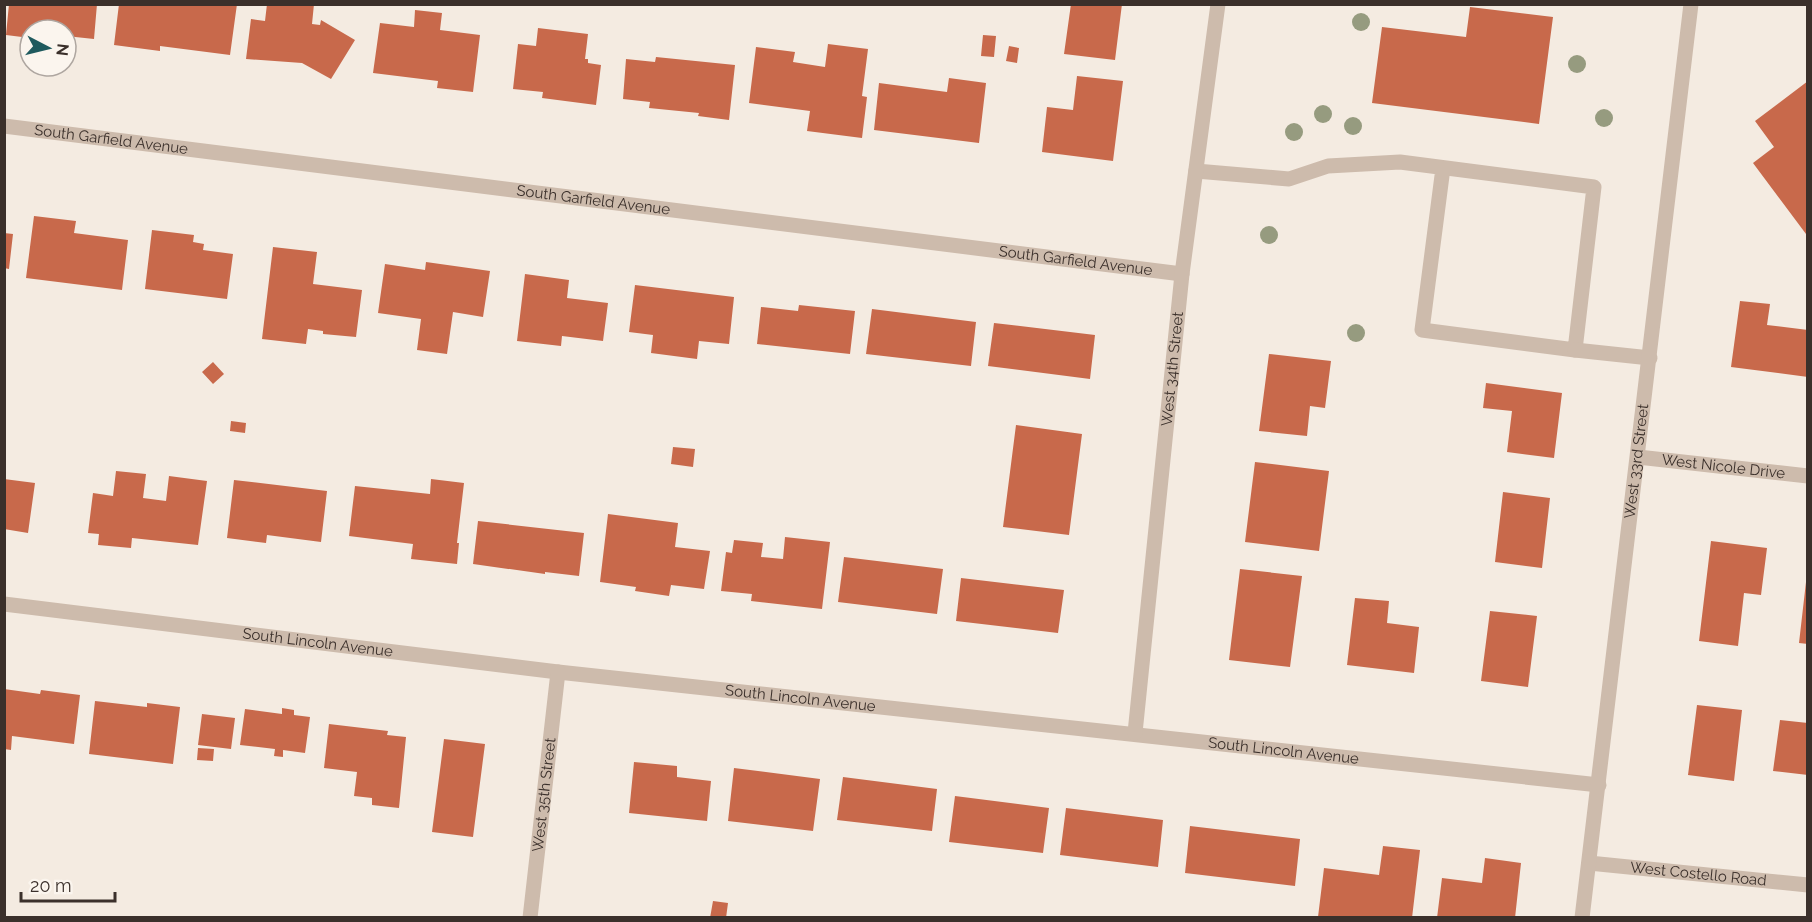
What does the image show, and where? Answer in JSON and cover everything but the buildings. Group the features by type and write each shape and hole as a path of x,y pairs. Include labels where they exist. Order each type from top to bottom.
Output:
{"street":[{"name":"West 34th Street","path":"1135,733 1182,274 1218,4"},
{"name":"West 33rd Street","path":"1582,918 1691,4"},
{"name":"South Garfield Avenue","path":"4,126 1182,274"},
{"path":"1196,171 1289,179 1328,166 1400,162 1594,187 1575,350"},
{"path":"1443,168 1422,330 1650,358"},
{"name":"West Nicole Drive","path":"1638,457 1808,476"},
{"name":"South Lincoln Avenue","path":"4,604 558,672 1599,785"},
{"name":"West 35th Street","path":"530,918 558,672"},
{"name":"West Costello Road","path":"1588,863 1808,885"}]}
